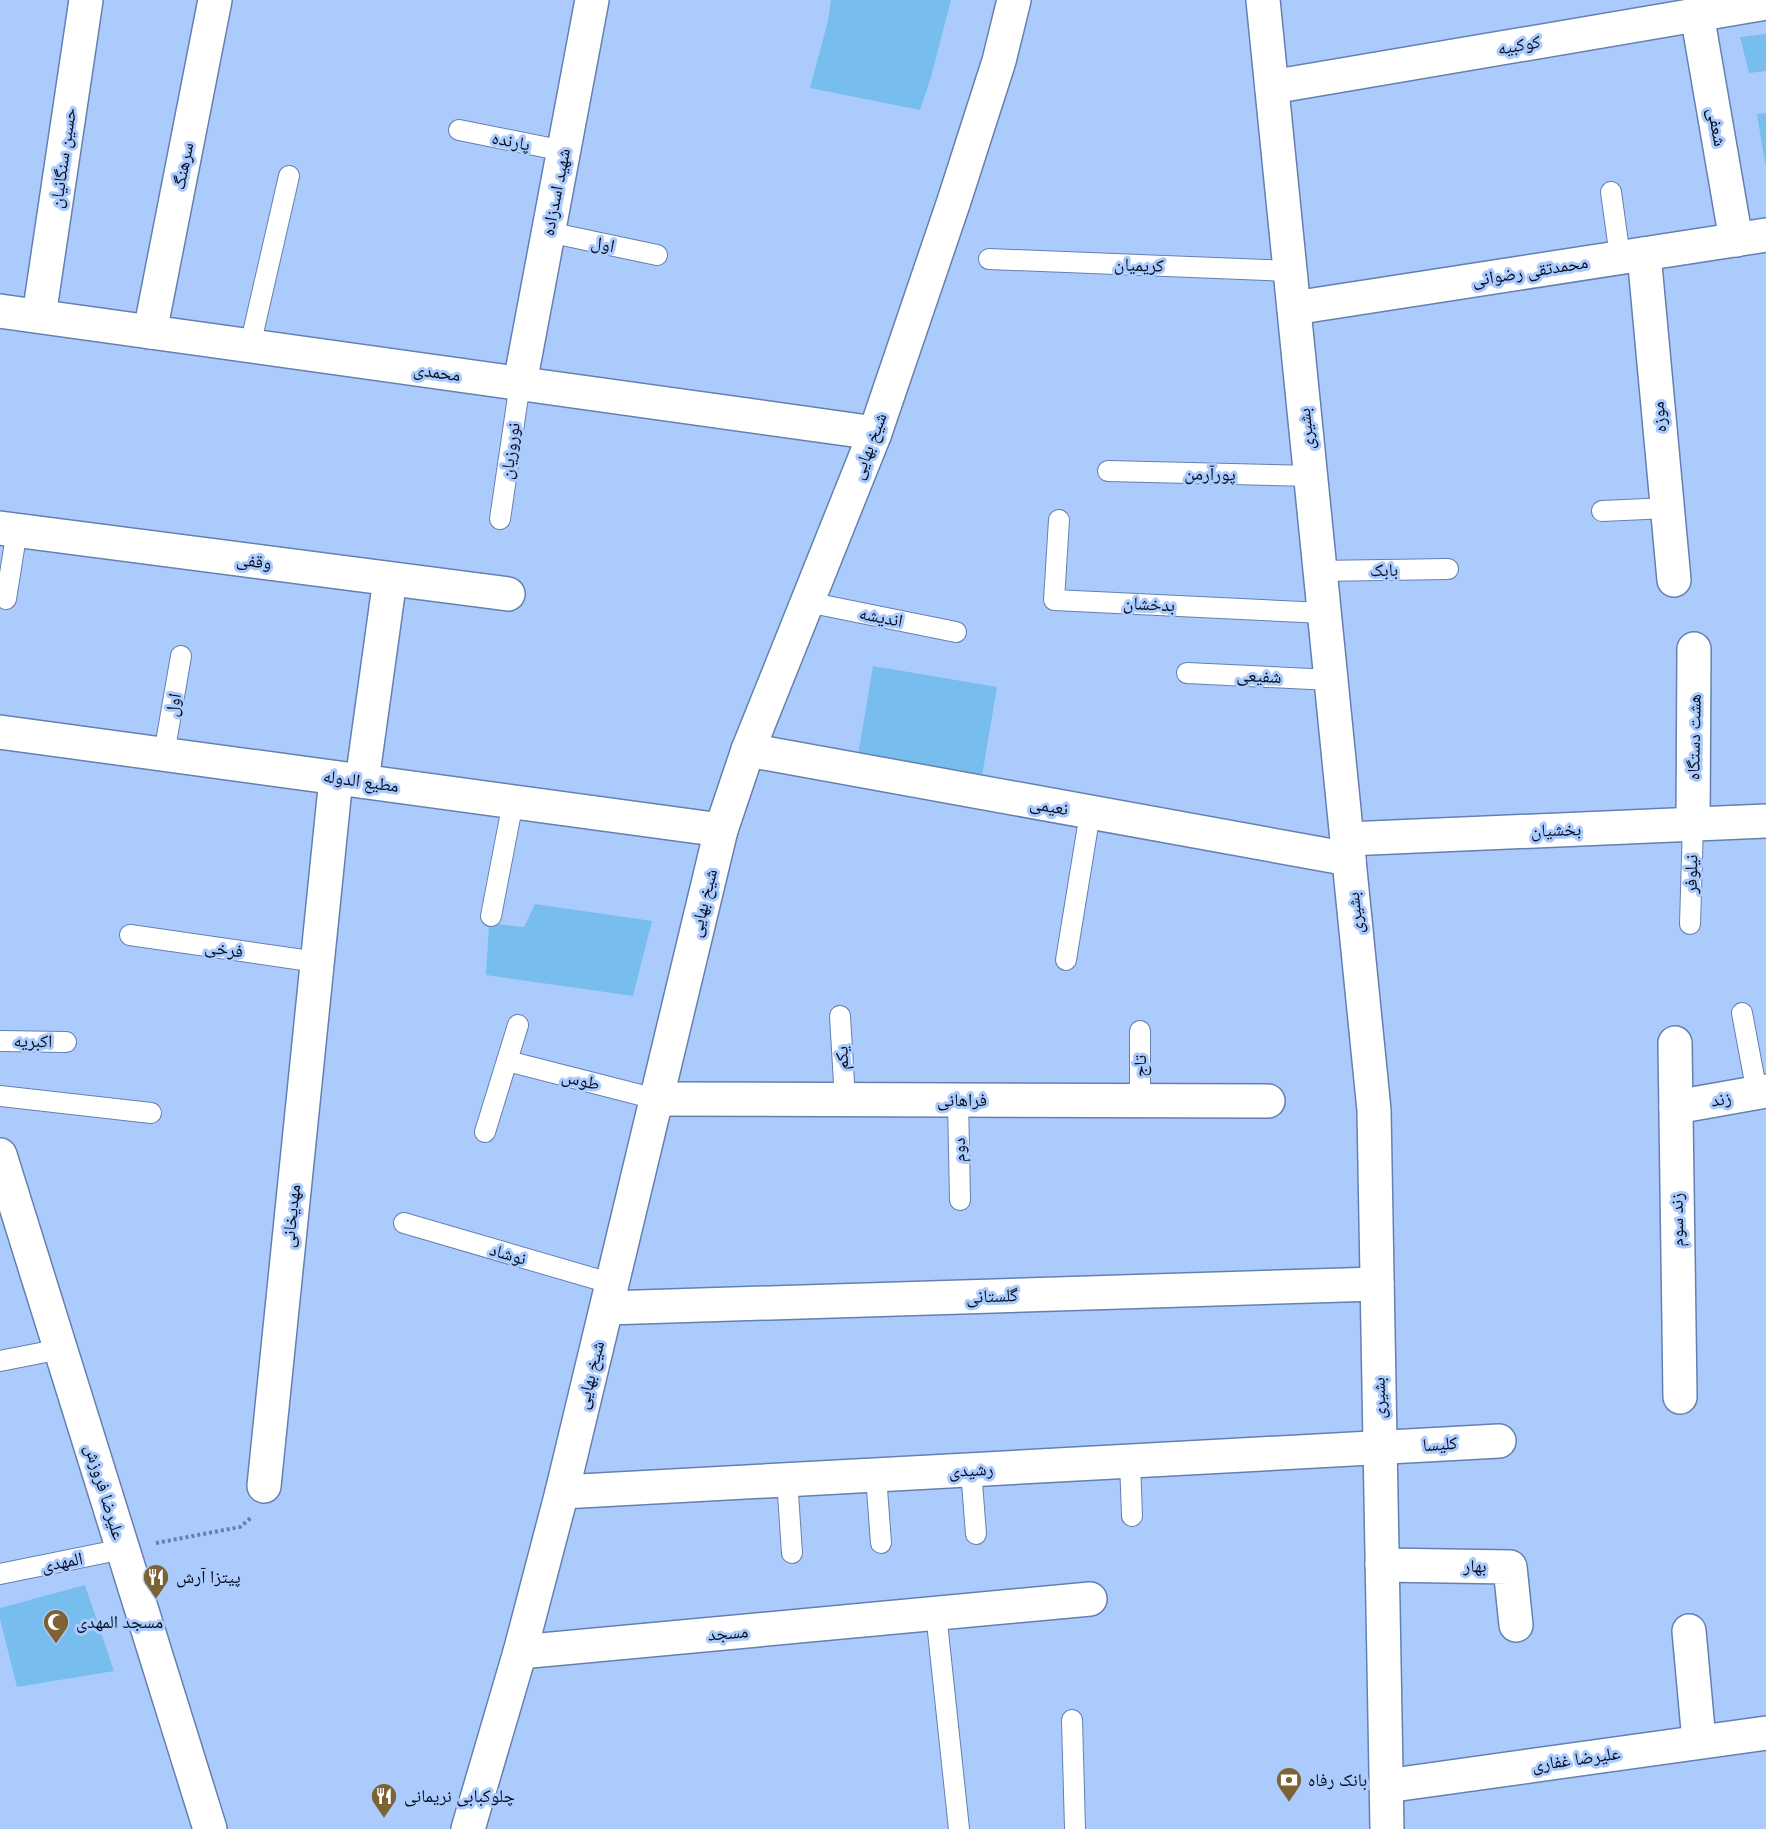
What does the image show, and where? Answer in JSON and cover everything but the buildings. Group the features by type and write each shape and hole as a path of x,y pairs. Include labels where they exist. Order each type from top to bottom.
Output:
{"street":[{"name":"حسین سنگانیان","path":"39,316 86,0"},
{"name":"سرهنگ","path":"150,332 215,0"},
{"name":"شهید اسدزاده","path":"520,383 592,0"},
{"name":"شیخ بهایی","path":"468,1829 520,1652 561,1492 721,830 748,750 875,433 999,61 1014,0"},
{"name":"بشیری","path":"1263,0 1374,1110 1387,1829"},
{"name":"کوکبیه","path":"1272,87 1766,3"},
{"name":"شعفی","path":"1697,14 1751,237"},
{"name":"محمدتقی رضوانی","path":"1294,308 1751,237"},
{"name":"موزه","path":"1632,255 1668,508 1674,580"},
{"name":"محمدی","path":"0,311 875,433"},
{"name":"وقفی","path":"8,529 508,594"},
{"name":"مهدیخانی","path":"264,1486 317,962 349,779 390,579"},
{"name":"هشت دستگاه","path":"1692,824 1695,649"},
{"name":"مطیع الدوله","path":"0,732 721,830"},
{"name":"نعیمی","path":"748,750 1090,813 1348,849"},
{"name":"بخشیان","path":"1348,849 1692,824 1766,821"},
{"name":"زند سوم","path":"1675,1043 1680,1397"},
{"name":"زند","path":"1676,1107 1762,1092"},
{"name":"فراهانی","path":"656,1099 1268,1101"},
{"name":"علیرضا فروزش","path":"0,1155 5,1187 61,1349 210,1829"},
{"name":"گلستانی","path":"610,1296 1377,1284"},
{"name":"کلیسا","path":"1380,1448 1499,1440"},
{"name":"رشیدی","path":"561,1492 1380,1448"},
{"name":"بهار","path":"1382,1566 1510,1567 1516,1625"},
{"name":"مسجد","path":"520,1652 1090,1599"},
{"path":"1689,1631 1698,1741"},
{"name":"علیرضا غفاری","path":"1386,1786 1766,1733"}],"lane":[{"name":"پارنده","path":"459,130 564,151"},
{"path":"250,346 289,176"},
{"path":"1611,192 1632,255"},
{"name":"اول","path":"548,232 657,255"},
{"name":"کریمیان","path":"989,259 1289,270"},
{"name":"نوروزیان","path":"500,519 520,383"},
{"name":"پورآرمن","path":"1108,471 1311,476"},
{"path":"1602,511 1668,508"},
{"name":"بدخشان","path":"1059,520 1054,600 1324,613"},
{"path":"6,599 8,529"},
{"name":"بابک","path":"1320,571 1448,569"},
{"name":"اندیشه","path":"807,602 956,632"},
{"name":"اول","path":"164,754 181,656"},
{"name":"شفیعی","path":"1187,673 1331,680"},
{"path":"491,916 513,802"},
{"path":"1066,960 1090,813"},
{"name":"نیلوفر","path":"1690,924 1692,824"},
{"name":"فرخی","path":"130,935 317,962"},
{"path":"1742,1013 1762,1092"},
{"name":"یکم","path":"840,1016 844,1100"},
{"path":"485,1132 518,1025"},
{"name":"تاج","path":"1140,1031 1140,1100"},
{"name":"اکبریه","path":"0,1041 66,1042"},
{"name":"طوس","path":"507,1060 656,1099"},
{"path":"0,1096 151,1113"},
{"name":"دوم","path":"958,1100 960,1200"},
{"name":"نوشاد","path":"404,1223 610,1296"},
{"path":"0,1361 61,1349"},
{"path":"1130,1461 1132,1516"},
{"path":"971,1470 976,1534"},
{"path":"876,1475 881,1543"},
{"path":"787,1479 792,1552"},
{"name":"المهدی","path":"0,1574 123,1549"},
{"path":"936,1613 960,1829"},
{"path":"1072,1720 1075,1829"}],"path":[{"path":"123,1549 240,1527 259,1510 264,1486"}],"place":[{"name":"پیتزا آرش","path":"156,1600"},
{"name":"مسجد المهدی","path":"56,1645"},
{"name":"بانک رفاه","path":"1289,1803"},
{"name":"چلوکبابی نریمانی","path":"384,1819"}]}
